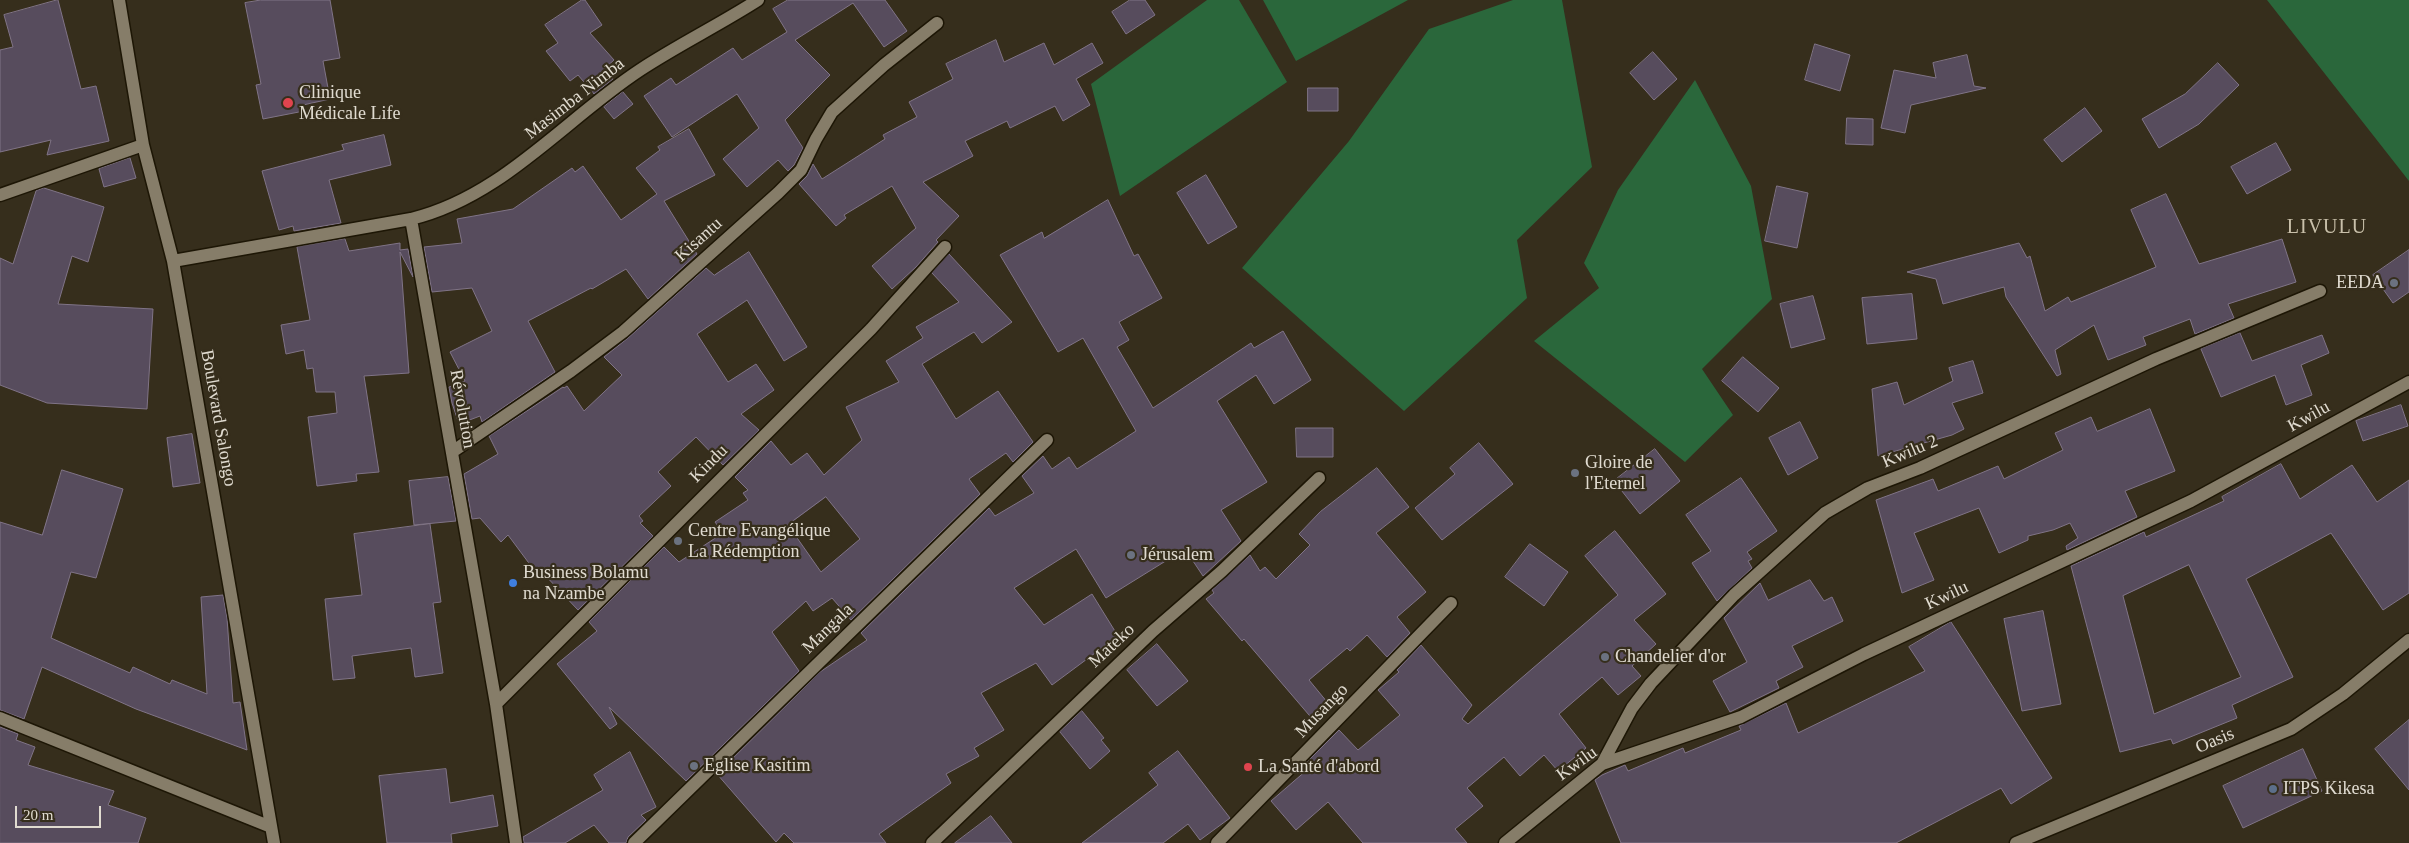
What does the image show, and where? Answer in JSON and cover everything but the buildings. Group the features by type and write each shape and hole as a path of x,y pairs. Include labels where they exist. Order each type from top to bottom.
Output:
{"street":[{"name":"Boulevard Salongo","path":"119,0 143,145 173,261 274,843"},
{"name":"Masimba Nimba","path":"411,219 423,216 478,192 527,159 639,71 758,0"},
{"name":"Kisantu","path":"452,452 623,332 778,193 801,170 832,112 884,65 937,23"},
{"path":"0,195 143,145"},
{"path":"173,261 411,219"},
{"name":"Révolution","path":"411,219 496,704 516,843"},
{"name":"Kindu","path":"496,704 871,329 945,247"},
{"name":"Kwilu 2","path":"1602,764 1632,708 1651,683 1734,595 1825,513 1868,488 1920,468 2156,359 2320,291"},
{"name":"Kwilu","path":"1505,843 1602,764 1741,717 1864,654 2191,501 2409,382"},
{"name":"Mangala","path":"634,843 1047,440"},
{"name":"Mateko","path":"932,843 1153,631 1222,571 1319,478"},
{"name":"Musango","path":"1217,843 1451,603"},
{"name":"Oasis","path":"2016,843 2291,729 2343,694 2409,640"},
{"path":"0,718 271,827"}],"green space":[{"path":"1207,0 1239,0 1287,82 1120,196 1091,84"},
{"path":"1263,0 1408,0 1296,61"},
{"path":"1513,0 1562,0 1592,167 1517,240 1527,298 1404,411 1242,268 1349,141 1429,29"},
{"path":"2267,0 2409,0 2409,181"},
{"path":"1695,80 1751,186 1772,299 1702,369 1733,415 1685,462 1534,341 1599,288 1584,263 1618,190"}],"place":[{"name":"Clinique Médicale Life","path":"288,103"},
{"name":"EEDA","path":"2394,283"},
{"name":"Gloire de l'Eternel","path":"1575,473"},
{"name":"Centre Evangélique La Rédemption","path":"678,541"},
{"name":"Jérusalem","path":"1131,555"},
{"name":"Business Bolamu na Nzambe","path":"513,583"},
{"name":"Chandelier d'or","path":"1605,657"},
{"name":"Eglise Kasitim","path":"694,766"},
{"name":"La Santé d'abord","path":"1248,767"},
{"name":"ITPS Kikesa","path":"2273,789"}],"district":[{"name":"LIVULU","path":"2327,228"}]}
